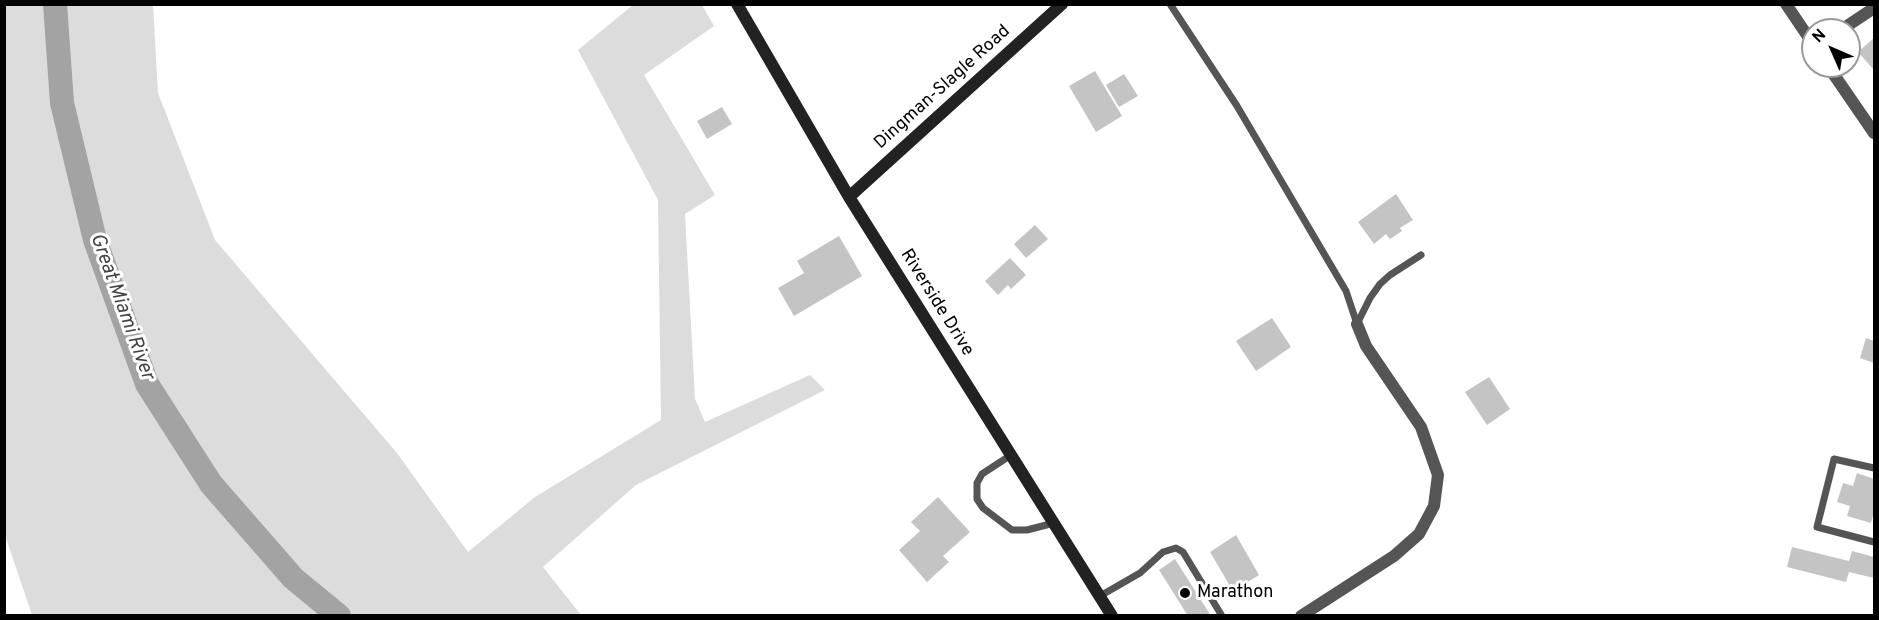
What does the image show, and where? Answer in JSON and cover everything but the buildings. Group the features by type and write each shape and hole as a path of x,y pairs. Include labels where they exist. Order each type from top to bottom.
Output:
{"main road":[{"name":"Riverside Drive","path":"737,4 849,197 1112,615"},
{"name":"Dingman-Slagle Road","path":"849,197 1062,4"}],"street":[{"path":"1786,4 1801,26"},
{"path":"1860,18 1875,8"},
{"path":"1836,78 1875,133"},
{"path":"1301,615 1394,556 1419,534 1434,506 1438,474 1421,427 1366,345 1357,324"}],"lane":[{"path":"1170,4 1237,106 1346,291 1357,324"},
{"path":"1357,324 1380,284 1421,255"},
{"path":"1011,455 982,474 977,483 977,498 990,514 1012,530 1027,530 1053,523"},
{"path":"1875,468 1834,459 1817,527 1875,542"},
{"path":"1100,596 1140,573 1163,552 1176,548 1183,552 1222,615"}],"shaded area":[{"path":"4,5 153,5 158,93 215,240 397,453 468,552 535,497 661,420 658,200 578,50 633,5 702,5 714,26 644,75 715,195 685,214 695,399 705,422 810,375 825,390 636,485 543,567 581,615 32,615 4,532"}],"waterway":[{"name":"Great Miami River","path":"55,4 62,103 95,240 147,384 211,484 293,578 339,616"}],"place":[{"name":"Marathon","path":"1185,593"}]}
